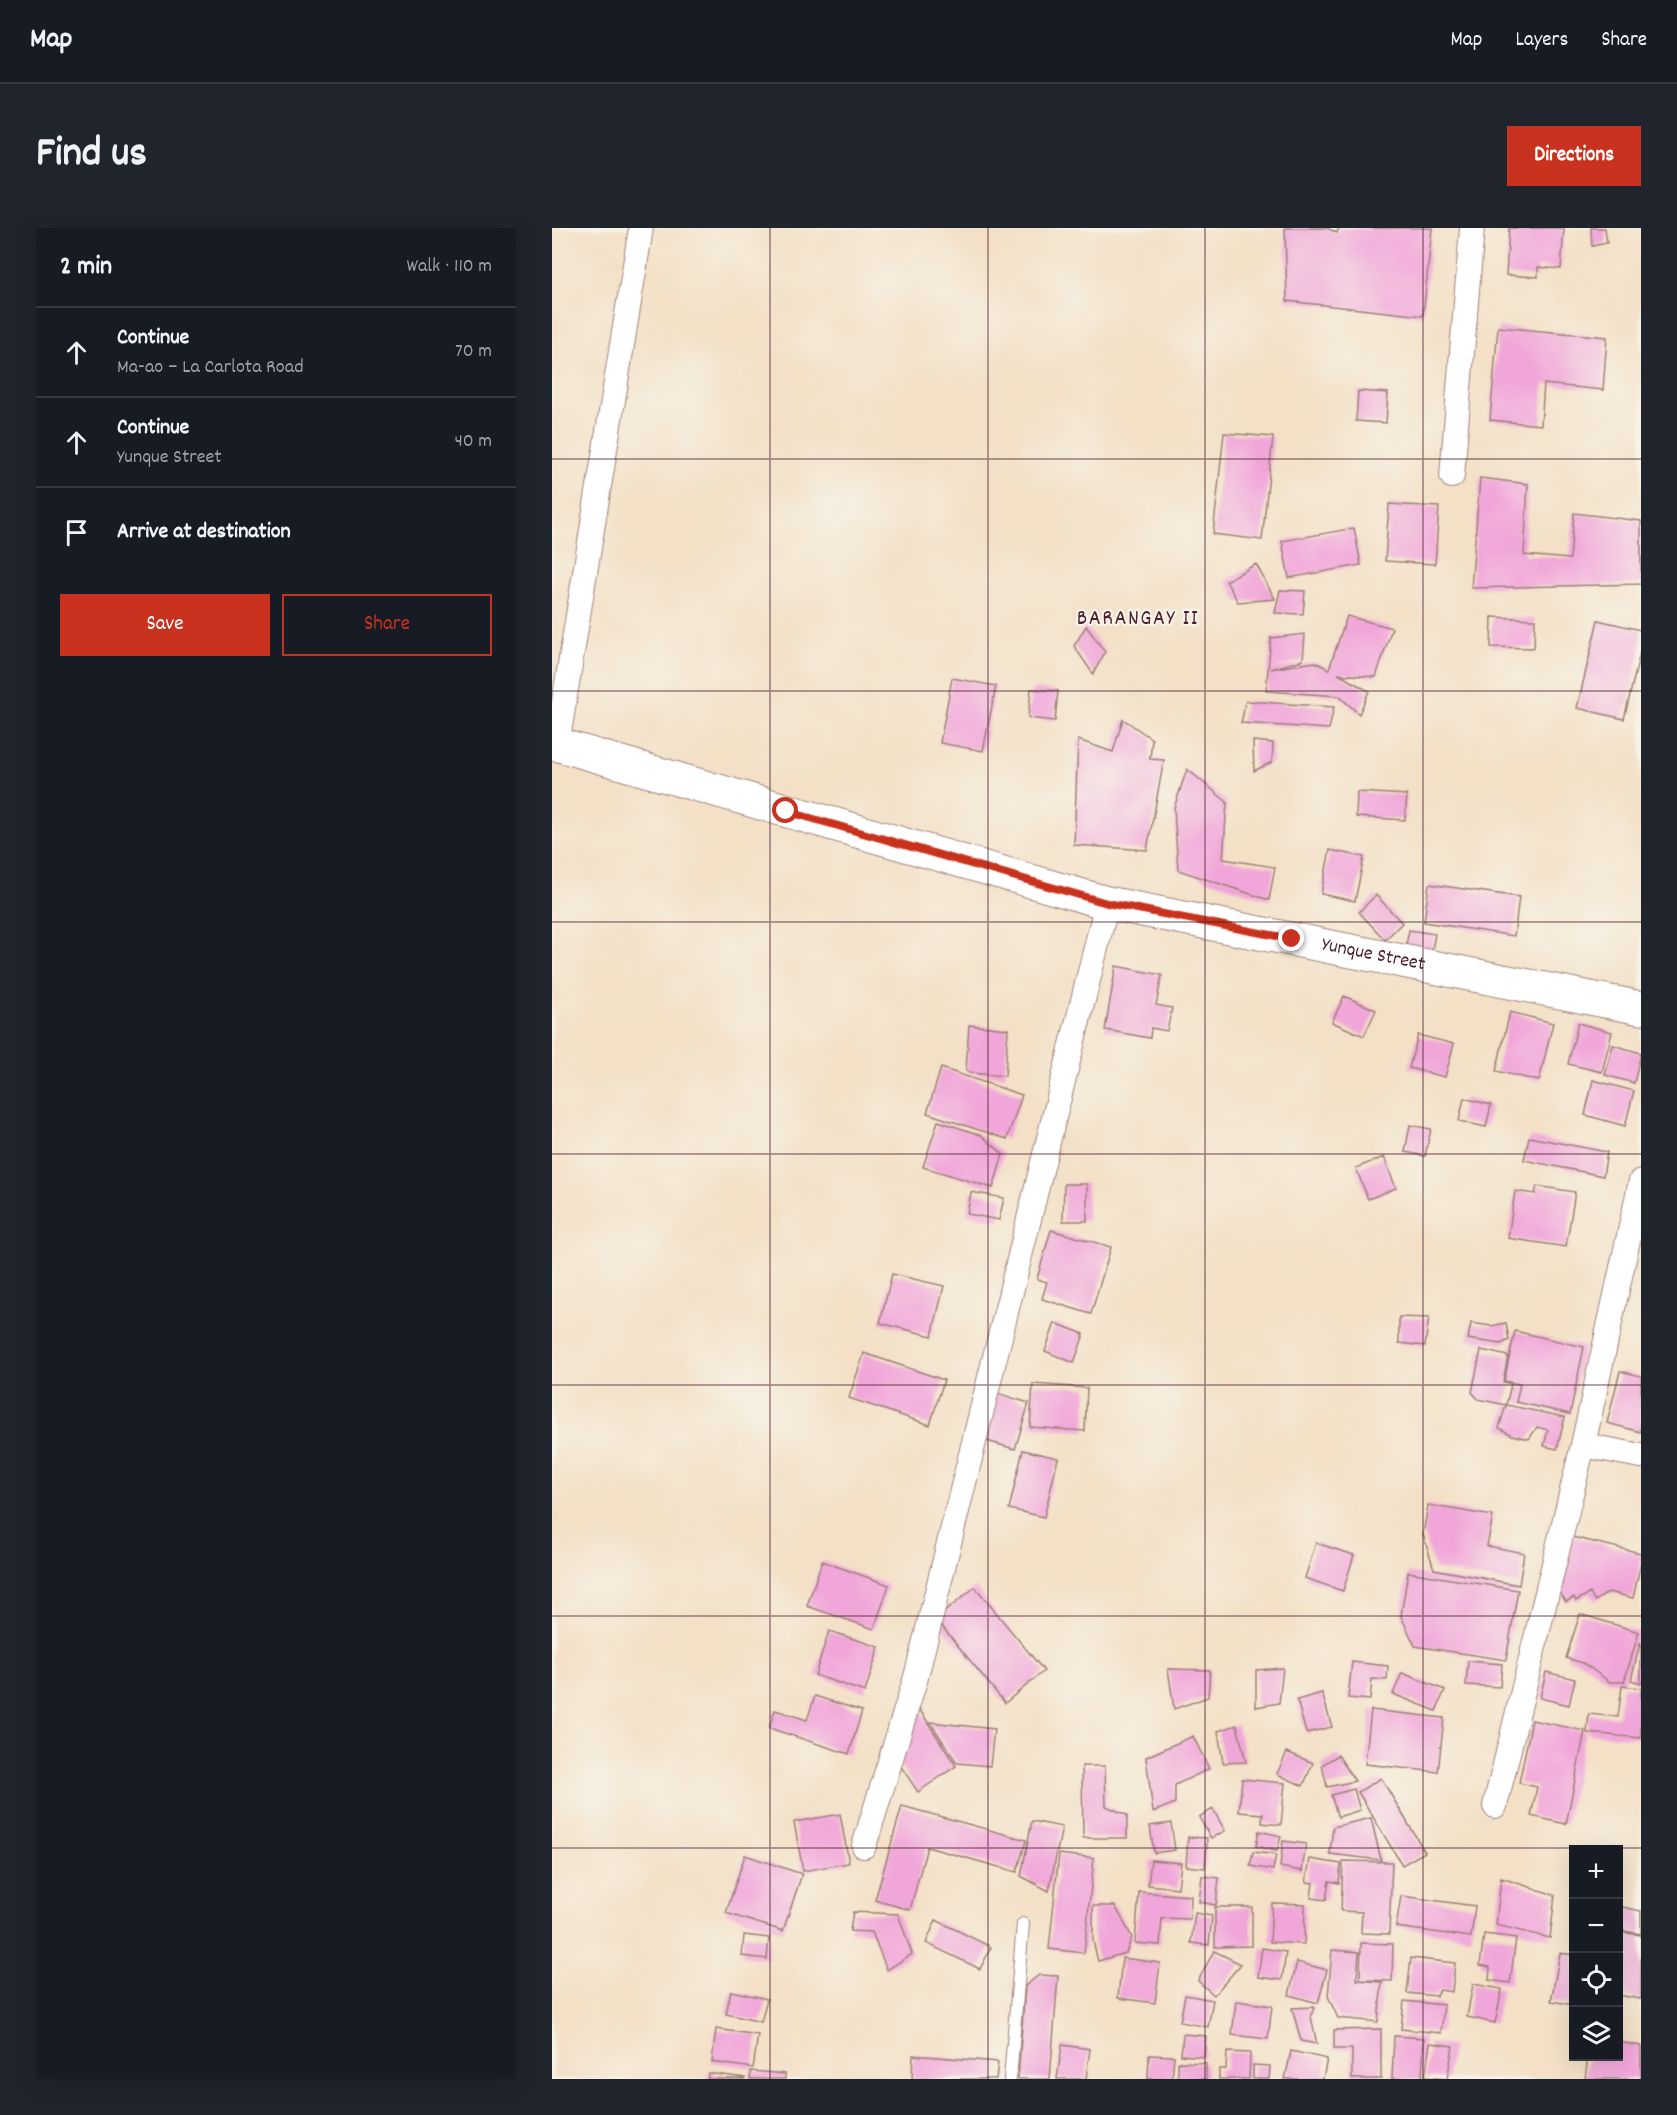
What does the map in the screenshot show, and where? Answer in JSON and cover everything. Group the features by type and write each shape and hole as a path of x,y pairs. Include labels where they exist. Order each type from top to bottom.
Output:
{"main road":[{"name":"Yunque Street","path":"555,744 1107,903 1641,1008"}],"street":[{"path":"555,744 641,228"},
{"path":"1452,476 1472,228"},
{"path":"864,1846 916,1677 1107,903"},
{"path":"1495,1806 1583,1445 1641,1181"},
{"path":"1583,1445 1641,1456"}],"lane":[{"path":"1010,2079 1023,1924"}],"building":[{"path":"1285,228 1327,228 1337,233 1339,228 1432,228 1423,316 1287,301"},
{"path":"1509,228 1564,228 1561,269 1538,267 1538,277 1506,275"},
{"path":"1591,228 1605,228 1607,243 1592,246"},
{"path":"1498,327 1607,337 1603,390 1544,384 1541,425 1490,420"},
{"path":"1358,391 1388,393 1386,423 1356,421"},
{"path":"1224,433 1273,437 1262,540 1213,534"},
{"path":"1480,478 1528,484 1524,555 1570,559 1574,513 1641,521 1641,584 1471,588"},
{"path":"1389,504 1439,507 1435,564 1385,561"},
{"path":"1354,528 1361,565 1289,578 1282,541"},
{"path":"1256,564 1275,599 1238,602 1226,581"},
{"path":"1280,590 1305,591 1303,614 1275,613"},
{"path":"1347,616 1392,628 1376,677 1338,674 1369,691 1359,714 1339,696 1266,691 1271,638 1305,634 1303,660 1271,669 1315,662 1329,669"},
{"path":"1492,617 1535,619 1534,648 1491,647"},
{"path":"1598,620 1641,630 1641,649 1624,719 1577,708"},
{"path":"1086,626 1105,652 1093,674 1074,646"},
{"path":"952,678 996,686 983,751 940,743"},
{"path":"1031,689 1058,691 1055,721 1028,718"},
{"path":"1246,701 1334,707 1329,729 1241,723"},
{"path":"1123,719 1152,739 1150,759 1164,760 1147,850 1074,845 1078,740 1113,752"},
{"path":"1253,741 1273,743 1272,762 1254,771"},
{"path":"1187,769 1227,802 1223,859 1275,867 1269,900 1178,870 1174,808"},
{"path":"1357,792 1407,795 1405,820 1356,817"},
{"path":"1330,850 1364,857 1355,901 1321,894"},
{"path":"1429,884 1519,897 1514,936 1424,922"},
{"path":"1376,895 1402,923 1385,940 1359,912"},
{"path":"1409,930 1435,934 1431,955 1405,950"},
{"path":"1116,966 1162,975 1156,1005 1172,1008 1167,1031 1151,1028 1150,1038 1105,1030"},
{"path":"1344,996 1376,1010 1364,1036 1332,1022"},
{"path":"1510,1012 1553,1023 1539,1081 1496,1071"},
{"path":"1578,1023 1612,1032 1602,1072 1568,1064"},
{"path":"969,1025 1008,1029 1005,1076 966,1071"},
{"path":"1418,1035 1454,1044 1445,1077 1409,1068"},
{"path":"1613,1045 1641,1053 1634,1083 1605,1075"},
{"path":"941,1068 1022,1095 1007,1139 927,1113"},
{"path":"1593,1080 1634,1091 1625,1126 1585,1115"},
{"path":"1464,1098 1491,1105 1486,1127 1459,1121"},
{"path":"938,1121 981,1135 1003,1154 993,1188 923,1167"},
{"path":"1410,1125 1431,1129 1425,1156 1405,1152"},
{"path":"1529,1137 1607,1152 1603,1176 1524,1160"},
{"path":"1384,1157 1396,1188 1368,1199 1356,1168"},
{"path":"1064,1184 1087,1184 1087,1221 1063,1221"},
{"path":"1537,1186 1575,1192 1566,1247 1508,1238 1515,1191 1535,1194"},
{"path":"971,1192 1004,1198 999,1220 967,1214"},
{"path":"1051,1230 1111,1247 1091,1314 1042,1299 1047,1282 1037,1279"},
{"path":"892,1274 944,1286 932,1336 880,1323"},
{"path":"1399,1317 1429,1318 1425,1346 1399,1343"},
{"path":"1055,1323 1084,1334 1074,1363 1045,1351"},
{"path":"1471,1323 1491,1326 1506,1323 1509,1340 1501,1344 1468,1339"},
{"path":"1515,1331 1584,1347 1570,1414 1516,1402 1520,1384 1504,1381"},
{"path":"1481,1350 1508,1356 1503,1382 1511,1384 1506,1405 1478,1399 1472,1392"},
{"path":"864,1353 944,1380 930,1425 849,1398"},
{"path":"1620,1371 1641,1376 1641,1432 1607,1423"},
{"path":"1033,1384 1087,1388 1085,1431 1030,1427"},
{"path":"990,1391 1029,1403 1015,1449 976,1438"},
{"path":"1506,1405 1565,1417 1557,1449 1544,1446 1548,1430 1537,1427 1529,1439 1512,1435 1499,1428"},
{"path":"1023,1450 1058,1458 1044,1517 1009,1509"},
{"path":"1428,1505 1493,1516 1487,1546 1524,1553 1519,1585 1434,1569 1423,1534"},
{"path":"1572,1537 1641,1553 1633,1598 1609,1592 1595,1601 1590,1593 1576,1601 1574,1597 1566,1602 1560,1592"},
{"path":"1316,1543 1354,1555 1343,1591 1305,1578"},
{"path":"822,1561 889,1585 874,1629 807,1606"},
{"path":"1408,1572 1518,1590 1506,1660 1415,1646 1401,1616"},
{"path":"975,1587 1044,1671 1005,1703 936,1619"},
{"path":"1580,1614 1639,1632 1624,1682 1610,1682 1583,1663 1566,1658"},
{"path":"829,1631 879,1647 865,1692 815,1675"},
{"path":"1641,1643 1641,1683 1631,1680"},
{"path":"1468,1661 1502,1664 1500,1687 1466,1685"},
{"path":"1352,1662 1388,1666 1387,1680 1372,1679 1370,1700 1348,1698"},
{"path":"1283,1668 1279,1703 1256,1707 1256,1670"},
{"path":"1168,1669 1210,1670 1208,1697 1174,1709"},
{"path":"1546,1672 1575,1679 1569,1705 1540,1698"},
{"path":"1402,1673 1445,1690 1436,1711 1393,1694"},
{"path":"1622,1686 1641,1688 1641,1738 1587,1733 1589,1714 1618,1717"},
{"path":"1322,1693 1332,1727 1306,1733 1297,1700"},
{"path":"815,1696 862,1711 849,1754 769,1728 775,1710 807,1720"},
{"path":"918,1707 956,1766 918,1792 896,1759"},
{"path":"1371,1710 1444,1718 1438,1772 1365,1764"},
{"path":"1532,1720 1585,1731 1566,1824 1531,1816 1537,1787 1519,1783"},
{"path":"930,1722 994,1729 990,1766 957,1763"},
{"path":"1237,1725 1246,1762 1223,1763 1218,1731"},
{"path":"1193,1736 1209,1769 1175,1785 1175,1803 1153,1812 1146,1757"},
{"path":"1287,1752 1313,1763 1303,1786 1277,1774"},
{"path":"1338,1755 1355,1781 1327,1787 1322,1765"},
{"path":"1082,1766 1105,1766 1106,1806 1127,1815 1127,1838 1083,1838"},
{"path":"1381,1778 1425,1852 1402,1865 1358,1792"},
{"path":"1242,1779 1285,1783 1281,1825 1262,1823 1263,1814 1239,1812"},
{"path":"1354,1789 1360,1810 1338,1817 1331,1795"},
{"path":"902,1806 1026,1840 1017,1872 927,1847 910,1910 875,1900"},
{"path":"1213,1809 1225,1831 1211,1838 1199,1817"},
{"path":"840,1814 849,1863 803,1871 794,1822"},
{"path":"1371,1818 1381,1860 1330,1854 1333,1827"},
{"path":"1032,1821 1062,1827 1049,1891 1021,1876"},
{"path":"1171,1823 1175,1850 1154,1853 1150,1826"},
{"path":"1259,1831 1281,1836 1277,1851 1256,1846"},
{"path":"1188,1837 1207,1838 1205,1868 1186,1866"},
{"path":"1283,1841 1306,1844 1302,1871 1280,1867"},
{"path":"1253,1852 1276,1855 1273,1870 1250,1866"},
{"path":"1059,1854 1094,1858 1084,1953 1049,1949"},
{"path":"745,1855 802,1874 783,1931 726,1913"},
{"path":"1310,1859 1341,1864 1339,1883 1329,1881 1326,1900 1311,1898 1313,1883 1306,1882"},
{"path":"1151,1860 1181,1863 1178,1888 1148,1885"},
{"path":"1343,1861 1392,1862 1389,1934 1361,1933 1362,1912 1341,1911"},
{"path":"1202,1876 1219,1878 1216,1905 1199,1902"},
{"path":"1501,1878 1555,1895 1550,1938 1496,1925"},
{"path":"1139,1892 1191,1896 1190,1919 1162,1918 1160,1945 1135,1943"},
{"path":"1401,1896 1475,1906 1471,1937 1396,1927"},
{"path":"1272,1903 1305,1904 1304,1944 1270,1942"},
{"path":"1093,1906 1115,1906 1132,1937 1126,1953 1098,1961 1093,1941"},
{"path":"1215,1907 1252,1907 1252,1946 1215,1947"},
{"path":"1623,1907 1641,1911 1641,1934 1623,1931"},
{"path":"853,1912 898,1914 912,1954 887,1970 872,1932 850,1931"},
{"path":"1195,1913 1212,1916 1209,1945 1191,1943"},
{"path":"936,1920 991,1947 980,1969 926,1943"},
{"path":"1623,1932 1641,1935 1641,1999 1623,1996"},
{"path":"1484,1934 1516,1938 1510,1983 1489,1980 1490,1967 1480,1965"},
{"path":"744,1935 769,1938 767,1959 742,1956"},
{"path":"1361,1943 1393,1944 1392,1981 1360,1980"},
{"path":"1262,1948 1286,1952 1282,1980 1258,1977"},
{"path":"1332,1950 1359,1952 1357,1980 1382,1982 1378,2022 1338,2018 1328,1996"},
{"path":"1214,1951 1241,1964 1214,1995 1198,1981"},
{"path":"1560,1953 1569,1954 1569,2004 1551,2001"},
{"path":"1122,1958 1160,1963 1155,2003 1118,1998"},
{"path":"1411,1958 1455,1963 1452,1992 1440,1990 1436,1996 1407,1993"},
{"path":"1297,1962 1327,1970 1318,2003 1289,1995"},
{"path":"1039,1975 1058,1976 1050,2079 1018,2079 1025,1986"},
{"path":"1473,1984 1502,1989 1495,2023 1467,2017"},
{"path":"731,1991 767,1999 761,2022 726,2014"},
{"path":"1185,1995 1213,2000 1208,2027 1180,2022"},
{"path":"1236,2001 1272,2006 1268,2039 1232,2035"},
{"path":"1404,2001 1444,2005 1441,2033 1401,2029"},
{"path":"1314,2007 1311,2017 1317,2044 1301,2041 1292,2008"},
{"path":"716,2029 758,2035 753,2068 712,2062"},
{"path":"1381,2029 1381,2079 1352,2079 1352,2049 1334,2049 1334,2030"},
{"path":"1183,2034 1206,2036 1204,2057 1181,2055"},
{"path":"1394,2036 1424,2038 1422,2079 1392,2079"},
{"path":"1430,2043 1453,2046 1447,2079 1425,2077"},
{"path":"1623,2043 1641,2046 1641,2079 1585,2079 1587,2061 1623,2061"},
{"path":"1062,2045 1090,2049 1086,2079 1057,2079"},
{"path":"1291,2051 1327,2059 1323,2079 1285,2079"},
{"path":"1227,2052 1250,2053 1249,2079 1219,2079 1219,2069 1226,2069"},
{"path":"913,2055 998,2062 996,2079 912,2079"},
{"path":"1149,2055 1174,2056 1172,2079 1148,2079"},
{"path":"1178,2062 1206,2063 1206,2079 1178,2079"},
{"path":"1253,2065 1270,2066 1269,2079 1253,2079"},
{"path":"751,2071 785,2074 785,2079 750,2079"},
{"path":"708,2073 745,2078 745,2079 708,2079"}],"district":[{"name":"BARANGAY II","path":"1138,619"}],"route":[{"path":"786,811 1107,903 1292,939"}]}
